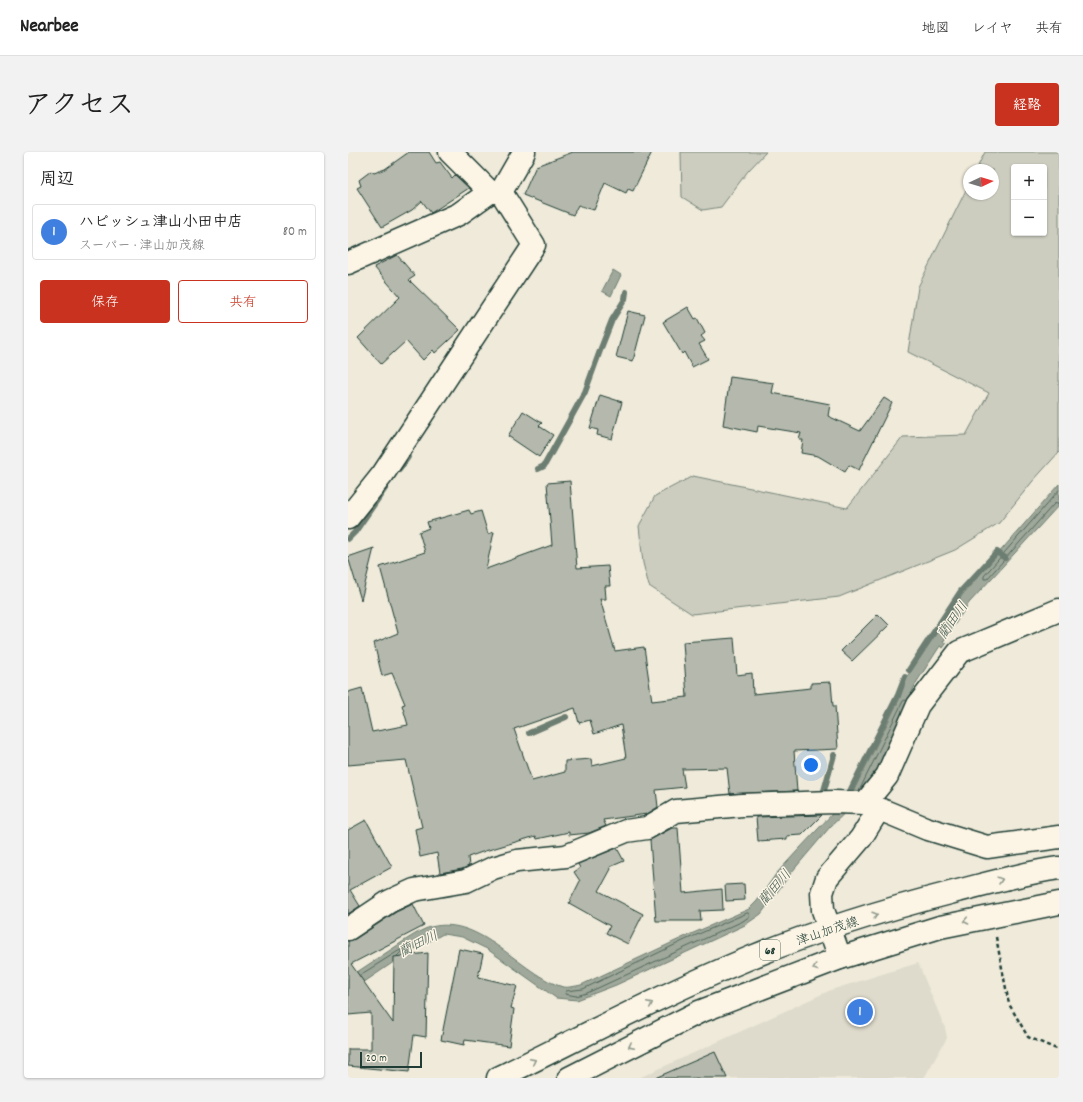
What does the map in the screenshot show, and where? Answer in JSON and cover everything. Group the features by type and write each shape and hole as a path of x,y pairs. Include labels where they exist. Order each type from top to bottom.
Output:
{"street":[{"path":"348,518 383,474 534,245 496,192 450,152"},
{"path":"348,263 459,214 496,192 524,152"},
{"path":"840,958 823,910 822,893 826,878 861,838 872,806 887,776 918,705 959,652 1059,610"},
{"path":"348,929 390,901 414,890 466,881 493,868 517,861 566,856 626,831 647,828 676,811 742,805 834,802 872,806 925,828 987,847 1059,837"},
{"name":"津山加茂線","path":"498,1078 685,987 752,957 829,928 1030,872 1059,868"},
{"name":"68","path":"569,1078 699,1012 840,958 940,927 1059,903"}],"path":[{"path":"995,935 1009,1004 1028,1037 1059,1050"}],"shaded area":[{"path":"681,152 766,152 748,171 721,207 703,210 682,197"},
{"path":"985,152 1059,152 1059,452 1032,482 999,523 955,550 839,597 692,614 649,586 643,563 639,526 655,496 693,476 847,508 903,437 966,435 989,393 908,352 918,287 963,196 963,200 999,200 999,164 979,164"},
{"path":"918,963 945,1028 947,1038 924,1078 639,1078 831,990"}],"water":[{"path":"613,270 621,275 611,296 602,291"},
{"name":"藺田川","path":"1059,484 1059,505 969,603 943,642 946,644 943,648 940,646 916,683 869,790 830,827 791,873 761,914 745,925 616,985 577,1000 556,998 487,949 462,937 443,934 407,953 348,993 348,978 414,935 431,927 449,925 467,929 484,937 547,980 563,987 567,987 581,985 684,937 749,909 757,901 776,874 853,792 900,698 906,678 963,594"}],"building":[{"path":"409,152 429,152 436,163 440,162 452,178 455,175 469,188 431,213 422,201 412,210 382,227 357,188 361,186 359,180 371,171 374,173 385,169"},
{"path":"573,152 652,152 633,191 628,189 626,193 605,183 594,210 578,205 573,215 523,195 536,166"},
{"path":"397,255 415,276 409,280 460,330 435,353 433,350 423,360 406,341 381,364 358,338 400,297 374,267"},
{"path":"688,307 695,319 697,318 705,333 701,336 705,341 699,344 708,359 692,367 684,352 682,354 663,322"},
{"path":"628,311 645,315 633,361 616,357"},
{"path":"730,377 774,383 772,393 830,404 828,416 860,431 884,398 892,403 859,470 849,465 845,472 818,456 801,453 803,440 799,440 801,433 758,426 757,432 723,425"},
{"path":"600,395 622,402 612,439 597,435 598,430 590,428"},
{"path":"523,411 542,423 539,426 553,435 539,457 508,436"},
{"path":"570,481 577,568 608,566 610,586 605,586 606,599 600,599 615,651 644,647 652,701 687,697 683,642 734,638 737,675 752,673 753,694 811,688 811,683 831,682 833,706 835,706 838,749 794,751 797,791 730,794 727,768 682,769 685,787 656,790 658,807 647,814 603,820 606,826 589,833 569,835 569,832 537,839 536,836 468,857 469,866 462,869 440,873 437,853 420,857 415,829 422,827 406,760 348,765 348,692 362,688 372,732 408,725 402,705 405,704 392,673 382,676 374,643 398,633 380,567 425,552 419,532 429,528 427,522 469,510 471,514 481,511 488,534 494,532 486,569 552,545 547,483","holes":["575,708 579,723 590,720 594,734 621,725 626,758 592,766 591,759 565,761 565,772 532,781 514,729"]},
{"path":"374,548 361,600 348,557"},
{"path":"878,614 889,625 852,661 841,651"},
{"path":"822,815 802,835 787,836 787,839 758,841 756,817"},
{"path":"366,820 392,867 350,890 360,906 348,914 348,830"},
{"path":"672,828 678,828 683,893 722,889 723,910 700,911 701,921 656,921 650,840"},
{"path":"617,848 624,861 610,867 611,869 599,891 643,914 628,944 606,933 610,926 569,903 580,881 574,872 580,868 578,864"},
{"path":"744,884 745,900 726,901 725,885"},
{"path":"413,904 424,926 351,964 393,1023 394,957 428,953 426,1037 414,1035 409,1072 348,1066 348,1049 371,1049 371,1013 348,1015 348,941 355,939 396,912"},
{"path":"459,949 483,954 478,977 517,986 511,1008 514,1009 509,1046 465,1040 464,1045 441,1040"},
{"path":"715,1052 727,1078 655,1078"}],"waterway":[{"path":"538,469 544,466 585,392 612,320 625,299 626,292"},
{"path":"399,470 408,457 407,455"},
{"path":"348,539 355,532 386,487"},
{"name":"藺田川","path":"909,670 961,591 997,552 1005,558"},
{"path":"849,793 898,695 905,677"},
{"path":"529,733 566,717"},
{"path":"823,794 834,755"}],"place":[{"name":"ハピッシュ津山小田中店","path":"860,1012"}]}
